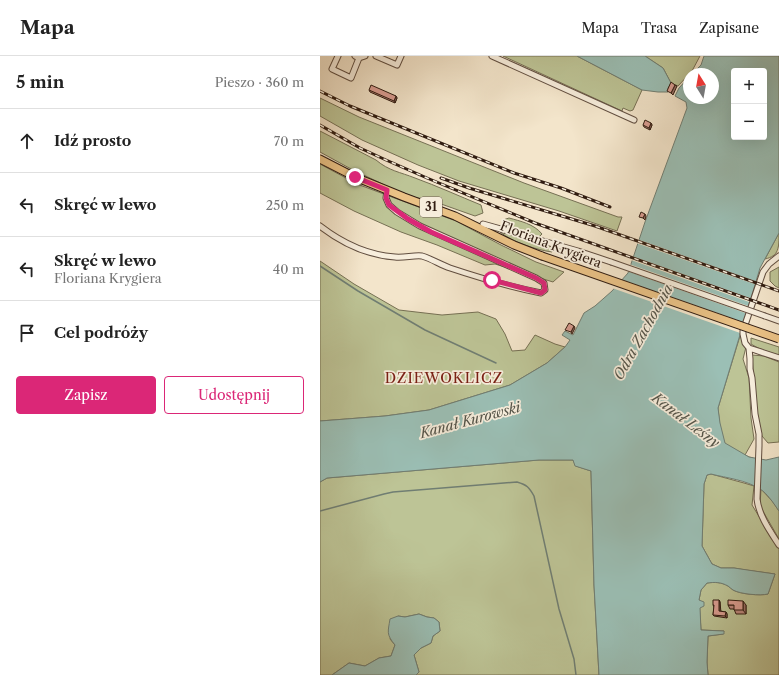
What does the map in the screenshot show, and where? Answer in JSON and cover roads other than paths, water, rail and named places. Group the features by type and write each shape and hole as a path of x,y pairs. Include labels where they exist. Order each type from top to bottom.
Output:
{"main road":[{"name":"Floriana Krygiera","path":"320,159 355,177 455,216 514,245 542,256 779,339"}],"street":[{"path":"338,56 332,69 351,78 357,57 365,56"},
{"path":"376,56 397,65 401,56"},
{"path":"492,56 634,120"},
{"path":"320,226 351,246 367,252 402,258 422,256 449,268 506,285 541,293 545,290 544,283 536,278 431,232 408,219 389,205 386,198 387,190"},
{"name":"Floriana Krygiera","path":"483,224 578,251 779,321"},
{"path":"779,256 769,264 763,272 743,331 745,343 750,348 779,358"},
{"path":"750,348 750,369 759,434 758,507 779,545"}],"water":[{"path":"577,56 645,56 663,68 671,83 668,88 668,92 642,90"},
{"path":"704,56 779,56 779,233 760,268 718,408 725,443 749,457 766,460 779,457 779,511 765,493 755,486 730,478 711,474 707,475 704,484 702,546 712,564 721,568 734,568 775,574 768,594 764,595 740,593 733,590 729,586 715,582 707,583 701,590 699,600 704,602 704,606 700,608 701,630 724,631 724,634 708,636 708,675 599,675 594,585 591,471 575,466 573,460 539,460 327,478 320,482 320,421 385,416 429,410 510,385 547,363 565,347 570,340 562,335 565,331 573,335 584,313 595,306 612,291 628,273 687,108 686,104 719,104 719,68 698,68 701,65"},
{"path":"683,84 683,100 675,96"},
{"path":"419,614 434,618 439,622 440,631 433,636 431,643 421,648 414,655 419,672 416,675 332,675 349,663 365,666 379,658 391,656 395,645 388,633 390,619 398,616 405,617"}],"waterway":[{"path":"320,266 358,291 425,330 496,363"},
{"path":"320,511 393,492 517,482 525,485 534,496 559,609 574,659 576,675"}],"railway":[{"path":"320,91 350,106 514,173 561,188 610,207"},
{"path":"320,125 360,148 386,160 535,223 779,310"},
{"path":"441,178 469,188 595,226 779,291"}],"district":[{"name":"DZIEWOKLICZ","path":"444,378"}],"water label":[{"name":"Odra Zachodnia","path":"643,332"},
{"name":"Kanał Kurowski","path":"470,420"},
{"name":"Kanał Leśny","path":"686,420"}]}
